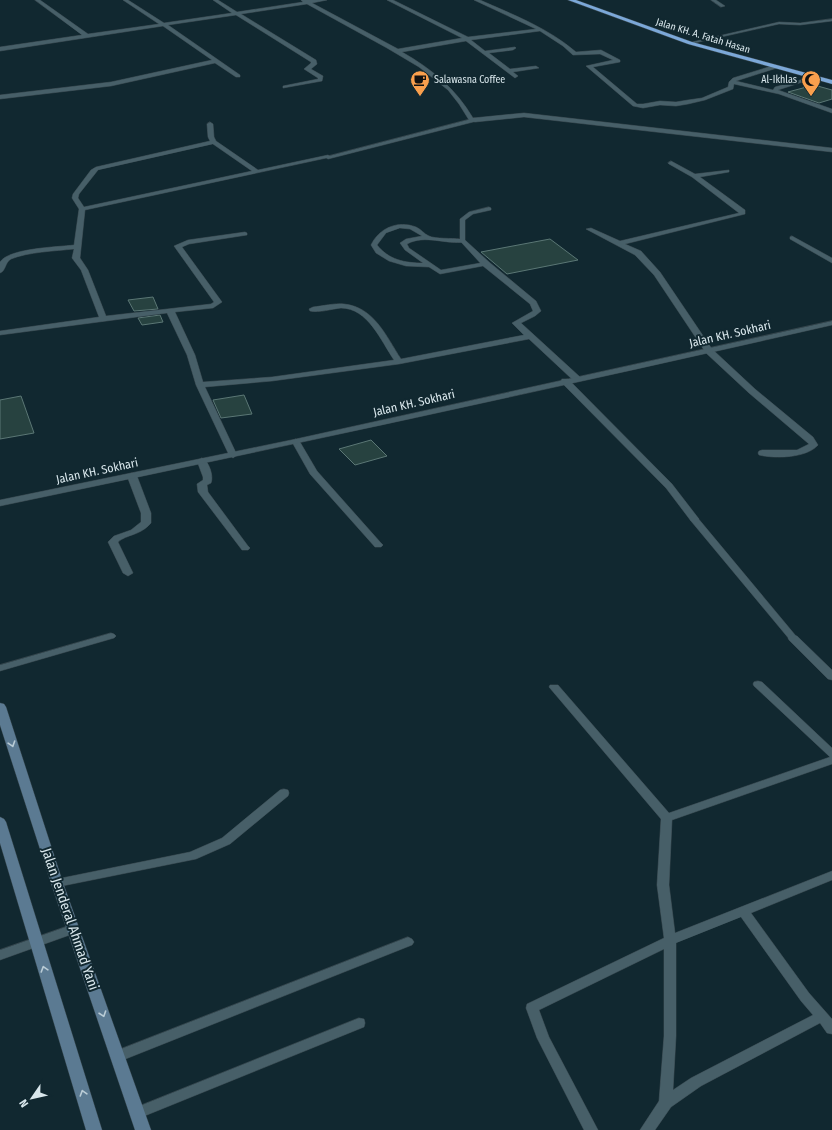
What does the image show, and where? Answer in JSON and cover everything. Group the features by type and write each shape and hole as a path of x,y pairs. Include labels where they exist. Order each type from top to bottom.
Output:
{"highway":[{"name":"Jalan KH. A. Fatah Hasan","path":"571,0 690,43 832,82"}],"main road":[{"name":"Jalan Jenderal Ahmad Yani","path":"0,707 57,883 143,1130"},
{"path":"0,822 94,1130"}],"street":[{"path":"37,0 87,36"},
{"path":"125,0 163,24 238,76"},
{"path":"215,0 314,61 314,64 307,69 308,71 321,77 320,80 285,87"},
{"path":"0,49 239,14 305,1 325,0"},
{"path":"389,0 467,39 486,52 515,76"},
{"path":"476,0 541,30 565,44 575,54 601,52 618,61 589,66 635,105 643,106 660,103 676,104 702,99 731,88 732,82"},
{"path":"305,1 398,51 432,73 465,107 471,119 475,120 524,116 681,132 832,150"},
{"path":"398,51 467,39 541,30"},
{"path":"486,52 513,48"},
{"path":"0,97 111,84 216,61"},
{"path":"732,82 775,67"},
{"path":"509,71 536,68"},
{"path":"778,93 775,90 777,88 813,77"},
{"path":"732,82 778,93 832,111"},
{"path":"210,124 211,137 214,142 256,171"},
{"path":"104,320 84,270 76,258 76,247 82,209 75,198 76,194 96,169 214,142"},
{"path":"82,209 328,157"},
{"path":"621,243 742,214 743,211 694,176 671,163"},
{"path":"694,176 727,171"},
{"path":"589,229 621,243 638,253 657,274 672,294 675,302 709,351 752,391 810,439 814,445 811,448 800,452 762,453"},
{"path":"0,333 170,310 208,307 218,302 178,246 188,242 245,234"},
{"path":"792,238 832,261"},
{"path":"463,241 486,264 533,304 537,312 533,316 520,320 516,323 576,379"},
{"path":"0,271 5,260 9,257 76,247"},
{"path":"313,309 343,306 357,310 370,318 399,362"},
{"path":"170,310 190,355 200,385 233,455"},
{"name":"Jalan KH. Sokhari","path":"0,503 296,442 565,381 709,351 832,323"},
{"path":"200,385 272,379 399,362 531,336"},
{"path":"565,381 669,486 694,519"},
{"path":"296,442 313,472 378,545"},
{"path":"202,461 208,477 208,481 202,484 203,492 245,548"},
{"path":"128,572 113,542 117,538 141,528 146,523 146,518 132,476"},
{"path":"793,638 832,676"}],"lane":[{"path":"713,0 723,6"},
{"path":"690,43 779,23 800,24 832,20"},
{"path":"328,157 475,120"},
{"path":"486,264 440,272 407,249 404,243 410,240 428,238 463,241 462,220 466,215 476,211 489,209"},
{"path":"428,238 411,227 403,226 381,233 377,237 374,245 383,254 403,265 429,265"},
{"path":"694,519 793,638"},
{"path":"0,668 111,636"},
{"path":"758,684 832,754"},
{"path":"554,687 668,818 663,885 670,940 670,1036 666,1103"},
{"path":"668,818 832,760"},
{"path":"57,883 192,856 226,841 284,793"},
{"path":"592,1130 543,1038 532,1008 670,940 832,875"},
{"path":"743,911 805,997 832,1029"},
{"path":"0,955 74,929"},
{"path":"118,1056 408,942"},
{"path":"647,1130 666,1103 696,1082 822,1016"},
{"path":"137,1113 359,1023"}],"building":[{"name":"Al-Ikhlas","path":"814,85 832,90 832,99 819,103 788,92"},
{"path":"550,239 578,260 507,274 481,252"},
{"path":"153,297 158,309 134,311 128,300"},
{"path":"160,315 163,322 142,325 138,318"},
{"path":"244,395 252,414 221,418 213,400"},
{"path":"21,396 34,433 0,439 0,400"},
{"path":"371,440 387,456 355,465 339,449"}],"place":[{"name":"Salawasna Coffee","path":"420,97"},
{"name":"Al-Ikhlas","path":"811,97"}]}
